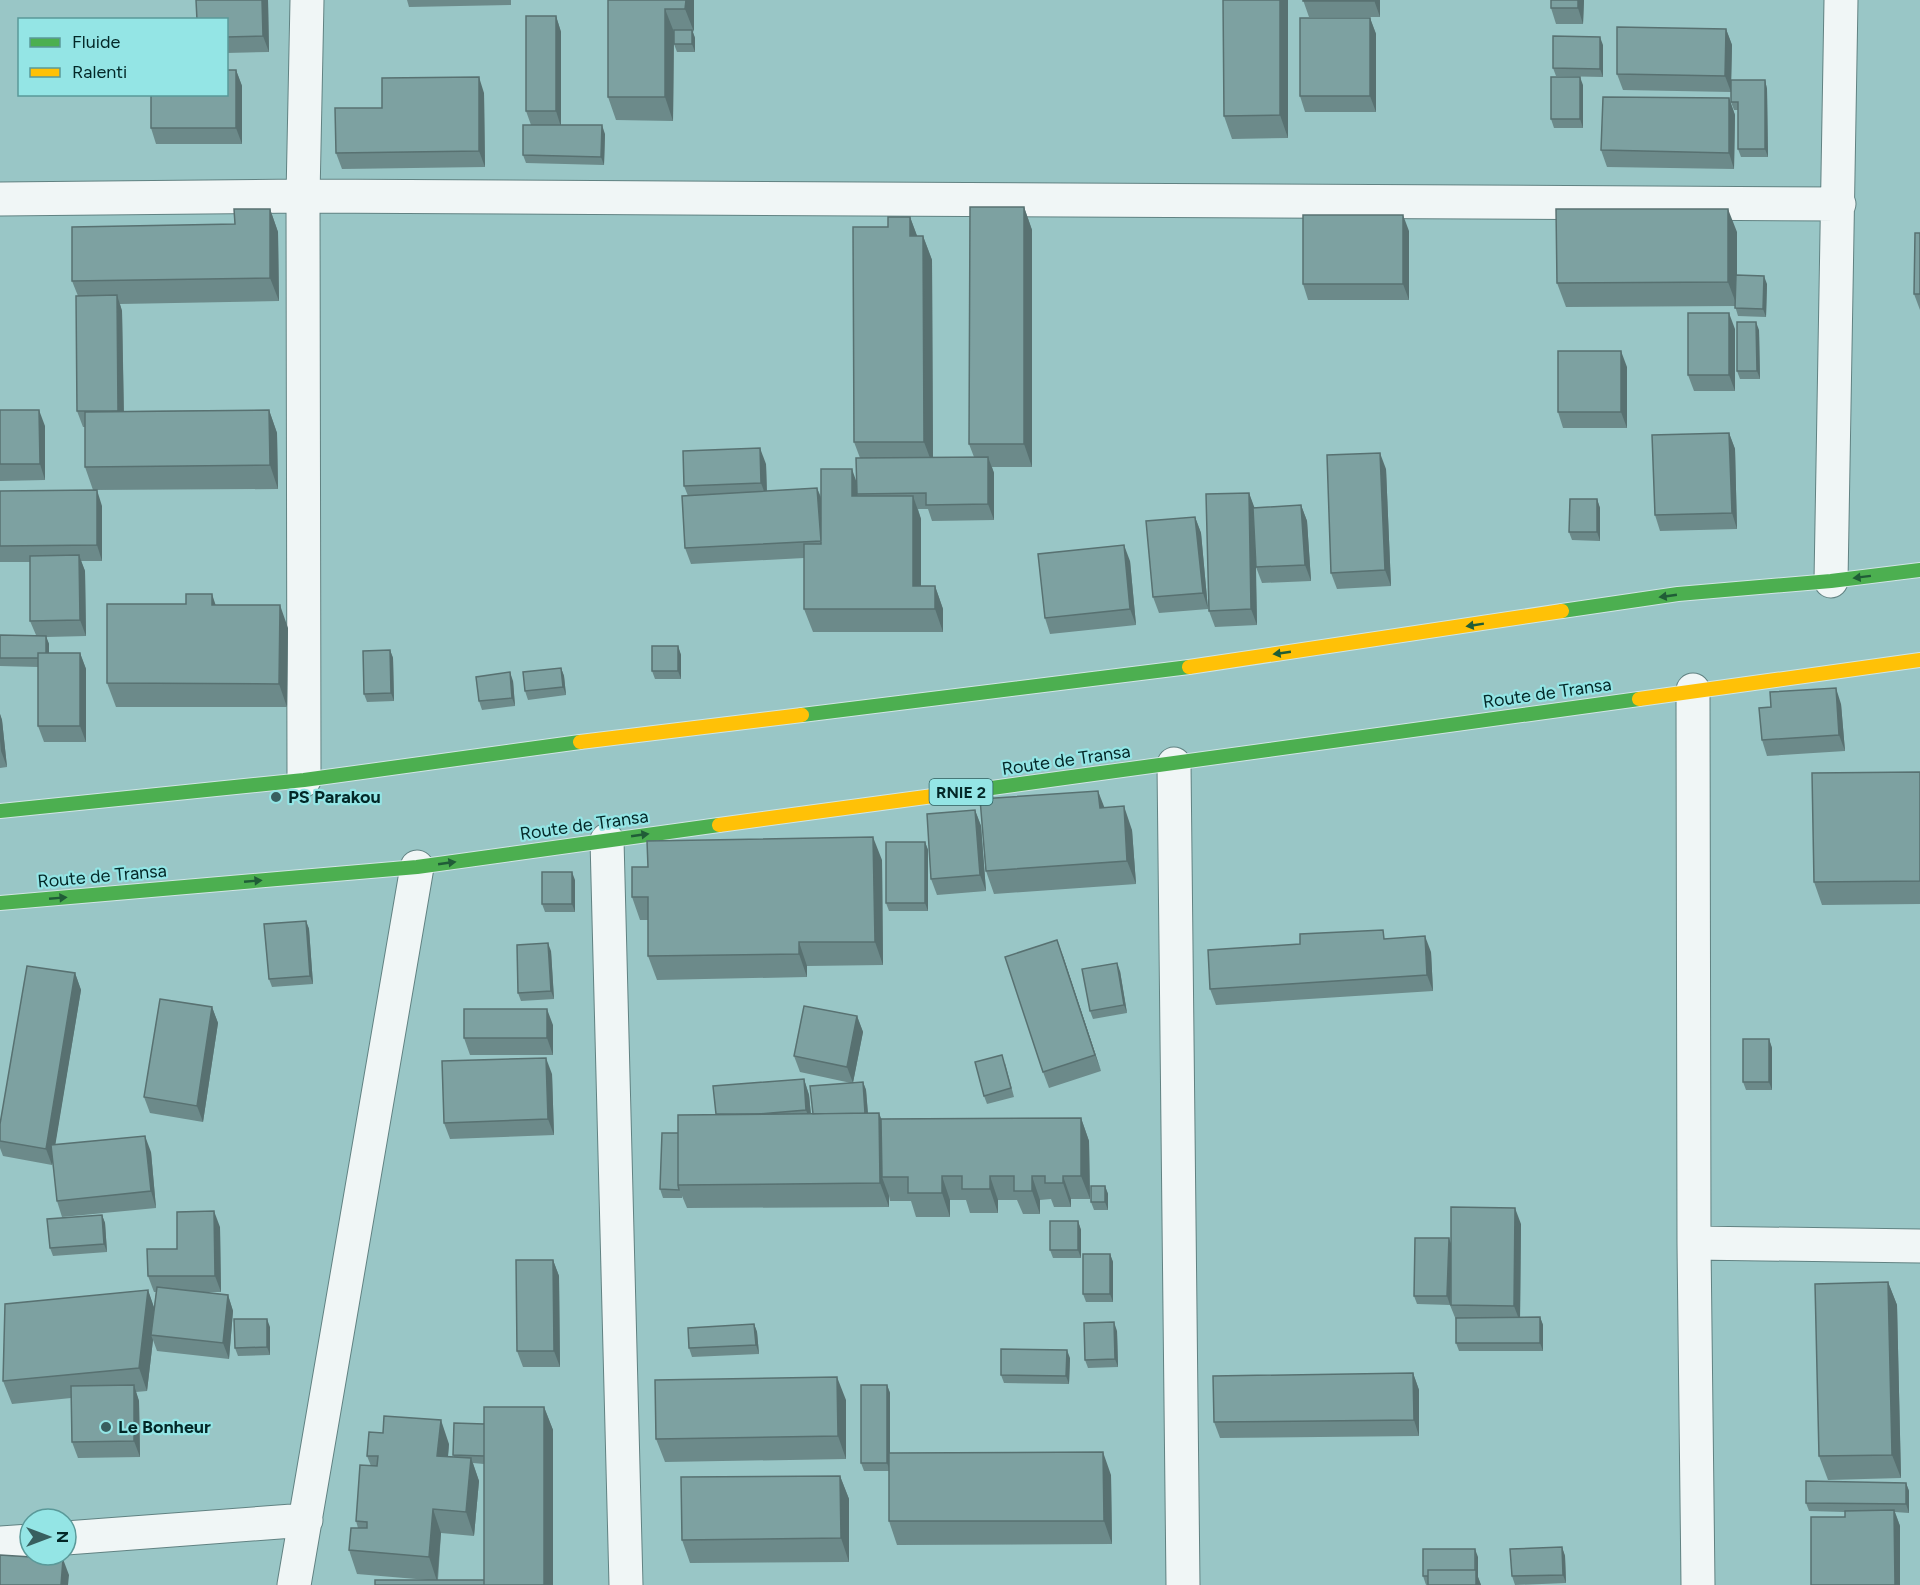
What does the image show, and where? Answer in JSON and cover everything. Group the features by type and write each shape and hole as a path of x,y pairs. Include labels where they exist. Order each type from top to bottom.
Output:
{"main road":[{"path":"0,811 304,780 605,739 1147,673 1678,594 1831,581 1920,570"},
{"name":"Route de Transa","path":"0,903 417,867 1920,660"}],"street":[{"path":"304,780 303,196 307,0"},
{"path":"1831,581 1839,204 1840,0"},
{"path":"0,199 303,196 1839,204"},
{"path":"1693,690 1694,1244 1698,1585"},
{"path":"1174,764 1183,1585"},
{"path":"607,840 626,1585"},
{"path":"294,1585 417,867"},
{"path":"1694,1244 1920,1246"},
{"path":"78,1537 306,1520"},
{"path":"0,1543 18,1542"}],"building":[{"path":"196,0 262,0 263,36 228,37 228,18 197,18"},
{"path":"608,0 686,0 685,9 665,9 665,97 608,97"},
{"path":"1223,0 1280,0 1280,115 1224,116"},
{"path":"1374,0 1374,1 1303,1"},
{"path":"1551,0 1578,0 1578,8 1551,8"},
{"path":"526,16 556,16 556,111 526,111"},
{"path":"1300,18 1370,18 1370,96 1300,96"},
{"path":"1617,27 1726,29 1725,76 1617,74"},
{"path":"674,30 692,30 692,44 674,44"},
{"path":"1553,36 1600,37 1600,69 1553,68"},
{"path":"228,70 236,70 236,128 151,128 151,96 228,96"},
{"path":"479,77 479,151 336,153 335,108 382,108 382,78"},
{"path":"1551,77 1580,77 1580,119 1551,119"},
{"path":"1731,80 1765,80 1765,149 1738,149 1738,102 1731,102"},
{"path":"1603,97 1729,98 1729,153 1601,150"},
{"path":"523,125 602,125 601,157 523,155"},
{"path":"970,207 1024,207 1024,444 969,444"},
{"path":"234,209 270,209 270,278 72,281 72,227 235,224"},
{"path":"1556,209 1728,209 1728,282 1557,283"},
{"path":"1303,215 1403,215 1403,284 1303,284"},
{"path":"888,217 910,217 910,236 923,236 924,442 854,442 853,227 888,227"},
{"path":"1915,233 1920,233 1920,294 1914,294"},
{"path":"1736,275 1764,276 1763,309 1735,308"},
{"path":"117,295 118,411 77,411 76,296"},
{"path":"1688,313 1729,313 1729,375 1688,375"},
{"path":"1737,322 1756,322 1757,371 1737,371"},
{"path":"1558,351 1621,351 1621,412 1558,412"},
{"path":"0,410 39,410 40,464 0,464"},
{"path":"269,410 270,465 85,467 85,412"},
{"path":"1729,433 1732,513 1655,515 1652,435"},
{"path":"760,448 761,483 684,486 683,451"},
{"path":"1380,453 1385,570 1331,573 1327,455"},
{"path":"988,457 988,504 926,505 926,493 857,494 856,458"},
{"path":"821,469 852,469 852,496 913,496 913,586 935,586 935,609 804,609 804,544 821,544"},
{"path":"817,488 821,541 685,548 682,496"},
{"path":"97,490 97,545 0,546 0,491"},
{"path":"1249,493 1251,609 1209,611 1206,494"},
{"path":"1570,499 1597,499 1597,532 1569,532"},
{"path":"1301,505 1305,565 1256,567 1253,508"},
{"path":"1195,517 1203,593 1153,597 1146,521"},
{"path":"1124,545 1130,609 1045,618 1038,554"},
{"path":"79,555 80,620 30,621 30,556"},
{"path":"186,594 212,594 212,605 280,605 279,684 107,683 107,604 186,604"},
{"path":"0,635 46,636 46,653 38,653 38,658 0,658"},
{"path":"652,646 678,646 678,671 652,671"},
{"path":"390,650 391,693 364,694 363,651"},
{"path":"38,653 80,653 80,726 38,726"},
{"path":"561,668 563,687 525,691 523,672"},
{"path":"510,672 512,698 479,701 476,677"},
{"path":"1836,688 1839,735 1762,740 1759,708 1771,707 1770,692"},
{"path":"1920,772 1920,881 1814,882 1812,773"},
{"path":"1098,791 1100,808 1124,806 1127,861 986,871 980,799"},
{"path":"975,810 980,875 931,879 927,814"},
{"path":"873,837 875,942 799,942 799,954 648,956 648,897 632,897 632,867 648,867 647,841"},
{"path":"886,842 925,842 925,903 886,903"},
{"path":"542,872 572,872 572,904 542,904"},
{"path":"306,921 310,976 269,979 264,924"},
{"path":"1383,930 1384,939 1425,936 1427,975 1210,989 1208,950 1300,944 1300,934"},
{"path":"1057,940 1095,1055 1043,1072 1005,957"},
{"path":"548,943 551,991 518,993 517,945"},
{"path":"1117,963 1124,1005 1090,1011 1082,969"},
{"path":"27,966 75,973 46,1149 0,1141 0,1124"},
{"path":"160,999 212,1007 197,1106 144,1097"},
{"path":"804,1006 857,1016 847,1067 794,1056"},
{"path":"464,1009 547,1009 547,1038 464,1038"},
{"path":"1743,1039 1769,1039 1769,1082 1743,1082"},
{"path":"1002,1055 1011,1088 984,1096 975,1062"},
{"path":"546,1058 548,1119 444,1123 442,1061"},
{"path":"804,1079 806,1110 759,1114 716,1114 713,1086"},
{"path":"863,1082 865,1113 813,1114 810,1086"},
{"path":"879,1113 880,1183 678,1185 678,1115"},
{"path":"1081,1118 1081,1176 1063,1176 1063,1183 1045,1183 1045,1176 1032,1176 1032,1191 1014,1191 1014,1176 990,1176 990,1189 962,1189 962,1176 942,1176 942,1193 908,1193 908,1177 882,1177 881,1119"},
{"path":"662,1133 678,1133 679,1190 660,1189"},
{"path":"145,1136 151,1191 57,1201 51,1145"},
{"path":"1091,1186 1105,1186 1105,1202 1091,1202"},
{"path":"1451,1207 1515,1208 1514,1306 1451,1305"},
{"path":"214,1211 215,1276 148,1276 147,1249 177,1249 177,1212"},
{"path":"102,1215 104,1244 50,1248 47,1219"},
{"path":"1050,1221 1078,1221 1078,1250 1050,1250"},
{"path":"1415,1238 1449,1238 1447,1296 1414,1296"},
{"path":"1083,1254 1110,1254 1110,1294 1083,1294"},
{"path":"516,1260 553,1260 554,1351 517,1351"},
{"path":"1888,1282 1892,1455 1819,1456 1815,1284"},
{"path":"157,1287 228,1295 223,1343 151,1335"},
{"path":"148,1290 139,1368 3,1381 5,1304"},
{"path":"1540,1317 1540,1343 1456,1343 1456,1318"},
{"path":"234,1319 267,1319 267,1347 235,1348"},
{"path":"1114,1322 1115,1359 1085,1360 1084,1323"},
{"path":"754,1324 756,1345 689,1348 688,1328"},
{"path":"1001,1349 1067,1350 1066,1376 1001,1375"},
{"path":"1413,1373 1414,1420 1214,1422 1213,1376"},
{"path":"837,1377 838,1436 656,1439 655,1380"},
{"path":"134,1385 134,1441 72,1442 71,1386"},
{"path":"861,1385 887,1385 887,1463 861,1463"},
{"path":"484,1407 544,1407 544,1585 484,1585"},
{"path":"384,1416 441,1420 437,1456 471,1458 466,1512 433,1509 429,1557 349,1550 351,1528 367,1528 367,1522 356,1521 360,1465 377,1466 378,1456 367,1456 369,1432 383,1433"},
{"path":"454,1423 484,1424 484,1456 453,1455"},
{"path":"1103,1452 1104,1521 889,1521 889,1453"},
{"path":"840,1476 841,1538 682,1540 681,1477"},
{"path":"1806,1481 1906,1483 1906,1504 1806,1503"},
{"path":"1894,1510 1895,1585 1811,1585 1811,1517 1845,1517 1845,1511"},
{"path":"1562,1547 1563,1575 1512,1576 1510,1549"},
{"path":"1423,1549 1475,1549 1475,1570 1428,1570 1428,1576 1423,1576"},
{"path":"0,1555 18,1556 18,1567 62,1567 61,1585 0,1585"},
{"path":"1428,1570 1476,1570 1476,1585 1428,1585"},
{"path":"375,1580 484,1580 484,1585 375,1585"}],"traffic: fast":[{"path":"1562,611 1678,594 1831,581 1920,570"},
{"path":"802,715 1189,667"},
{"path":"970,791 1639,699"},
{"path":"0,811 304,780 580,742"},
{"path":"0,903 417,867 719,825"}],"traffic: slow":[{"path":"1189,667 1562,611"},
{"path":"1639,699 1920,660"},
{"path":"580,742 802,715"},
{"path":"719,825 970,791"}],"place":[{"name":"PS Parakou","path":"276,797"},
{"name":"Le Bonheur","path":"106,1427"}]}
